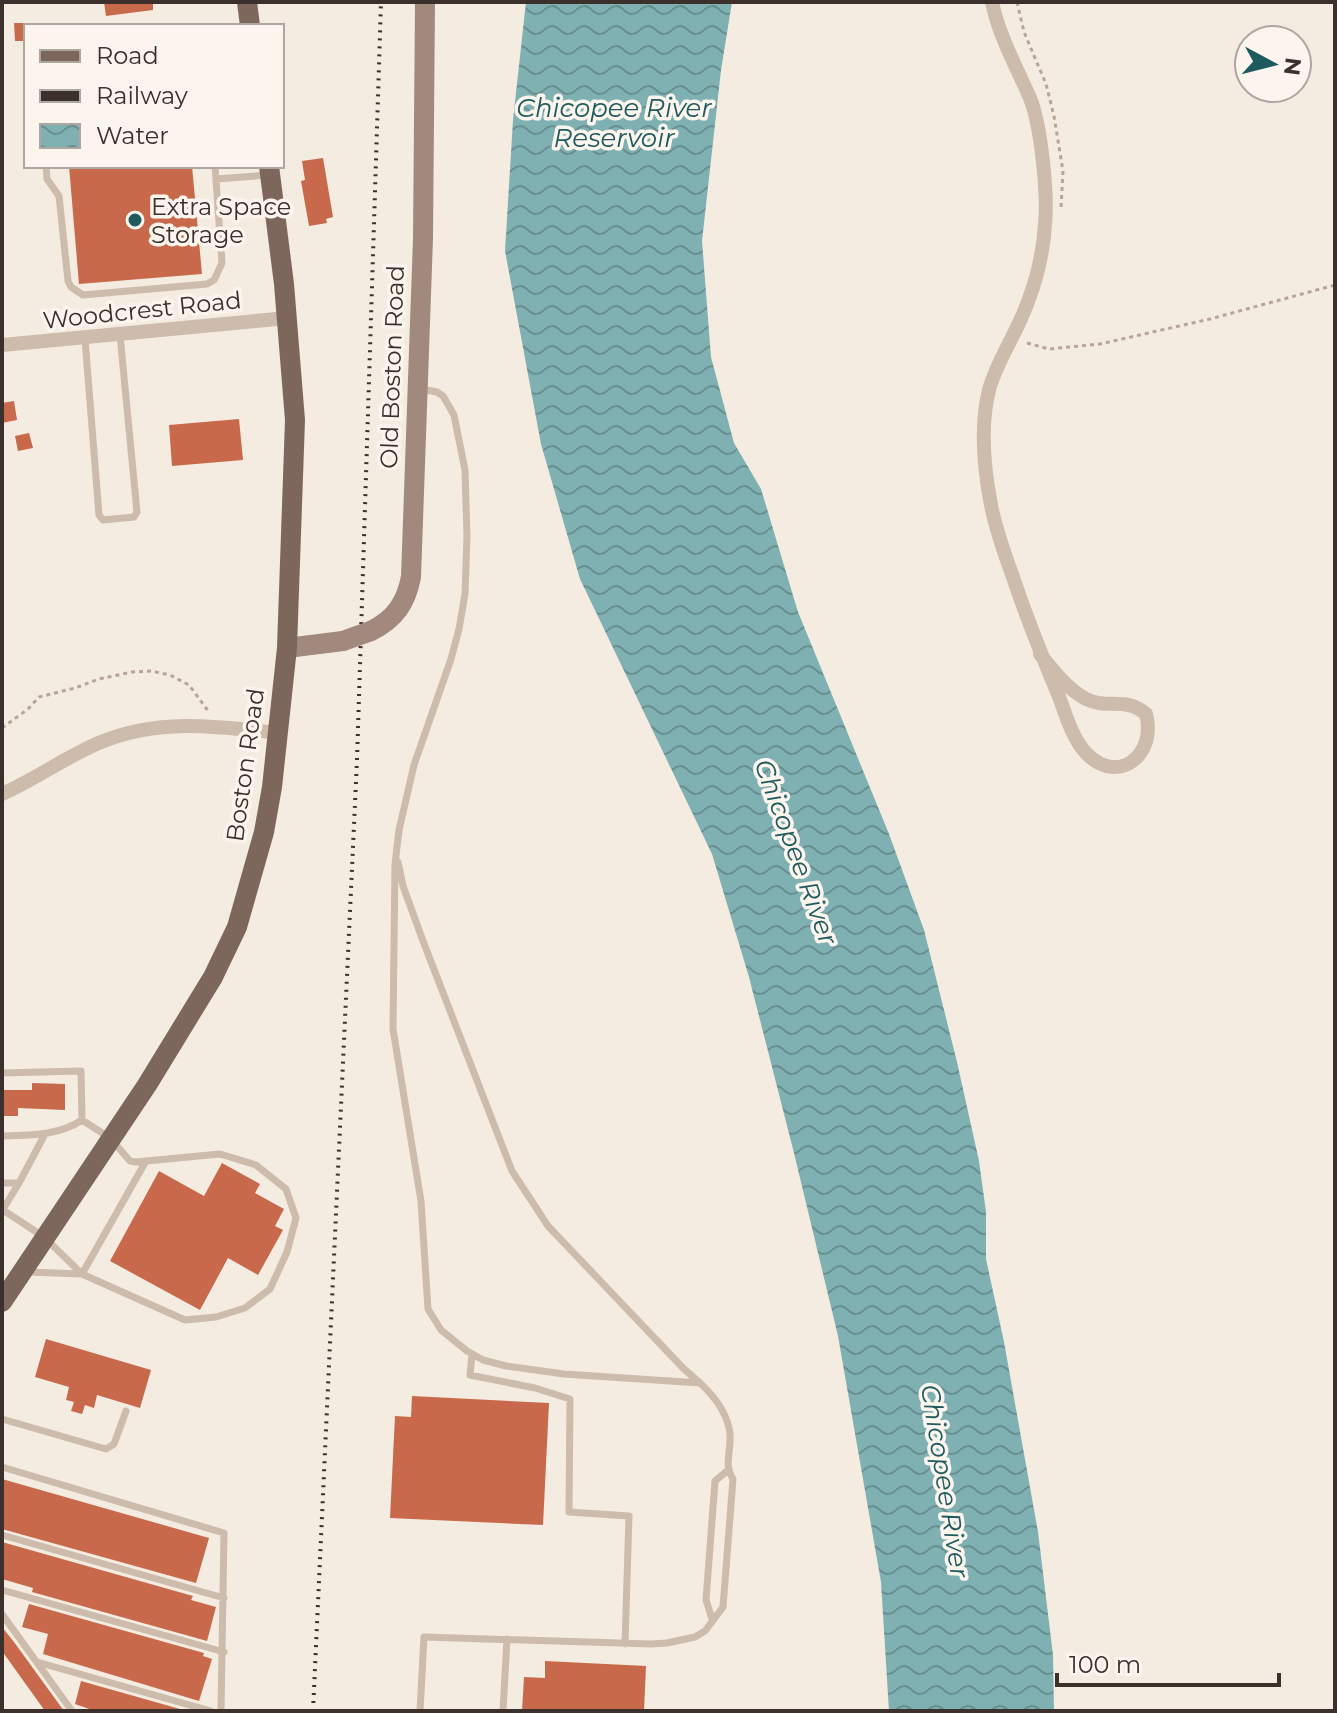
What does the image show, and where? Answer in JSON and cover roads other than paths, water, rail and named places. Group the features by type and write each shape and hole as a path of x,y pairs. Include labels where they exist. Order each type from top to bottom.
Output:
{"main road":[{"path":"247,2 250,24"},
{"name":"Boston Road","path":"2,1300 182,1030 213,977 237,927 264,832 287,648 295,420 287,318 269,170"}],"street":[{"name":"Old Boston Road","path":"287,648 320,646 371,631 396,613 408,589 419,389 425,2"},
{"path":"992,2 996,20 1031,102 1044,176 1046,223 1033,286 989,390 984,434 991,506 1002,547 1040,654 1086,753 1101,763 1114,766 1125,766 1142,753 1149,728 1146,714 1127,703 1099,703 1087,699 1063,681 1040,654"},
{"name":"Woodcrest Road","path":"2,345 287,318"},
{"path":"2,794 122,734 169,725 217,726 278,733"}],"lane":[{"path":"46,168 47,179 59,196 68,281 83,295 207,284 214,280 222,263 215,168"},
{"path":"216,179 269,170"},
{"path":"85,339 99,515 103,520 134,517 137,512 120,335"},
{"path":"419,389 443,396 454,415 465,470 467,565 459,629 414,765 396,852 393,1029 421,1201 428,1309 441,1330 472,1354 494,1363 533,1371 700,1383"},
{"path":"396,852 408,900 512,1171 528,1199 562,1242 719,1405 730,1429 727,1471 733,1479 723,1607 705,1631 695,1637 667,1643 625,1644 424,1637 420,1711"},
{"path":"2,1073 81,1071 82,1120"},
{"path":"45,1134 2,1211 44,1237 82,1274 185,1320 216,1317 245,1308 270,1289 287,1252 296,1218 286,1189 256,1165 220,1154 130,1161 110,1138 82,1120"},
{"path":"2,1136 45,1134 70,1128 82,1120"},
{"path":"82,1274 146,1161"},
{"path":"2,1183 19,1183"},
{"path":"22,1272 82,1274"},
{"path":"472,1354 470,1375 535,1388 570,1399 569,1512 629,1516 625,1644"},
{"path":"2,1419 106,1449 114,1444 126,1411"},
{"path":"2,1467 224,1533 221,1711"},
{"path":"712,1619 706,1600 715,1481 727,1471"},
{"path":"2,1535 224,1598"},
{"path":"2,1590 224,1652"},
{"path":"2,1614 72,1711"},
{"path":"503,1711 507,1639"},
{"path":"37,1662 211,1711"}],"water":[{"path":"526,2 732,2 721,70 702,241 711,357 734,443 761,489 798,612 889,834 924,930 979,1161 986,1212 986,1259 1038,1532 1053,1655 1054,1711 889,1711 881,1582 838,1336 749,977 712,854 580,579 541,444 505,251 513,120"}],"railway":[{"path":"313,1711 357,760 381,2"}],"place":[{"name":"Extra Space Storage","path":"135,220"}],"water label":[{"name":"Chicopee River Reservoir","path":"614,123"},
{"name":"Chicopee River","path":"796,852"},
{"name":"Chicopee River","path":"945,1481"}]}
